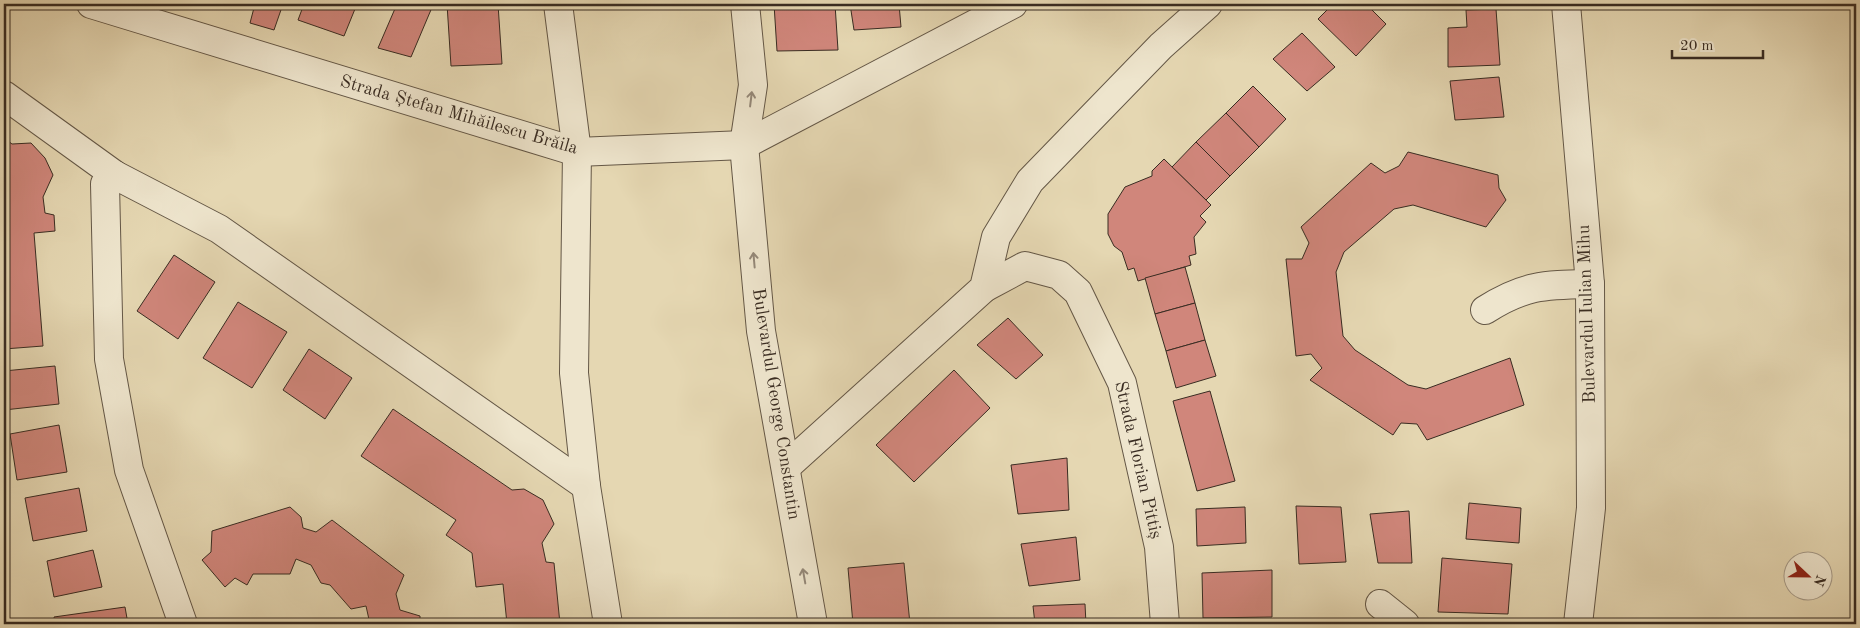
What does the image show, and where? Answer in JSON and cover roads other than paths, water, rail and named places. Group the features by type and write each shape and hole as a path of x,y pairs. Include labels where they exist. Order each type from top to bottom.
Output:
{"street":[{"name":"Strada Ștefan Mihăilescu Brăila","path":"91,4 125,9 577,152 744,145 1013,4"},
{"path":"558,4 577,152 574,373 586,486 608,624"},
{"name":"Bulevardul George Constantin","path":"745,4 753,85 744,145 761,331 812,624"},
{"path":"984,288 996,237 1030,181 1161,46 1208,4"},
{"name":"Bulevardul Iulian Mihu","path":"1566,4 1590,284 1591,508 1578,624"},
{"path":"4,95 115,175 219,229 586,486"},
{"path":"115,175 105,184 109,359 128,470 183,624"},
{"name":"Strada Florian Pittiș","path":"786,467 984,288 1025,266 1059,275 1078,292 1122,383 1158,547 1164,624"},
{"path":"1485,310 1508,296 1540,285 1590,284"},
{"path":"1380,604 1405,624"}]}
